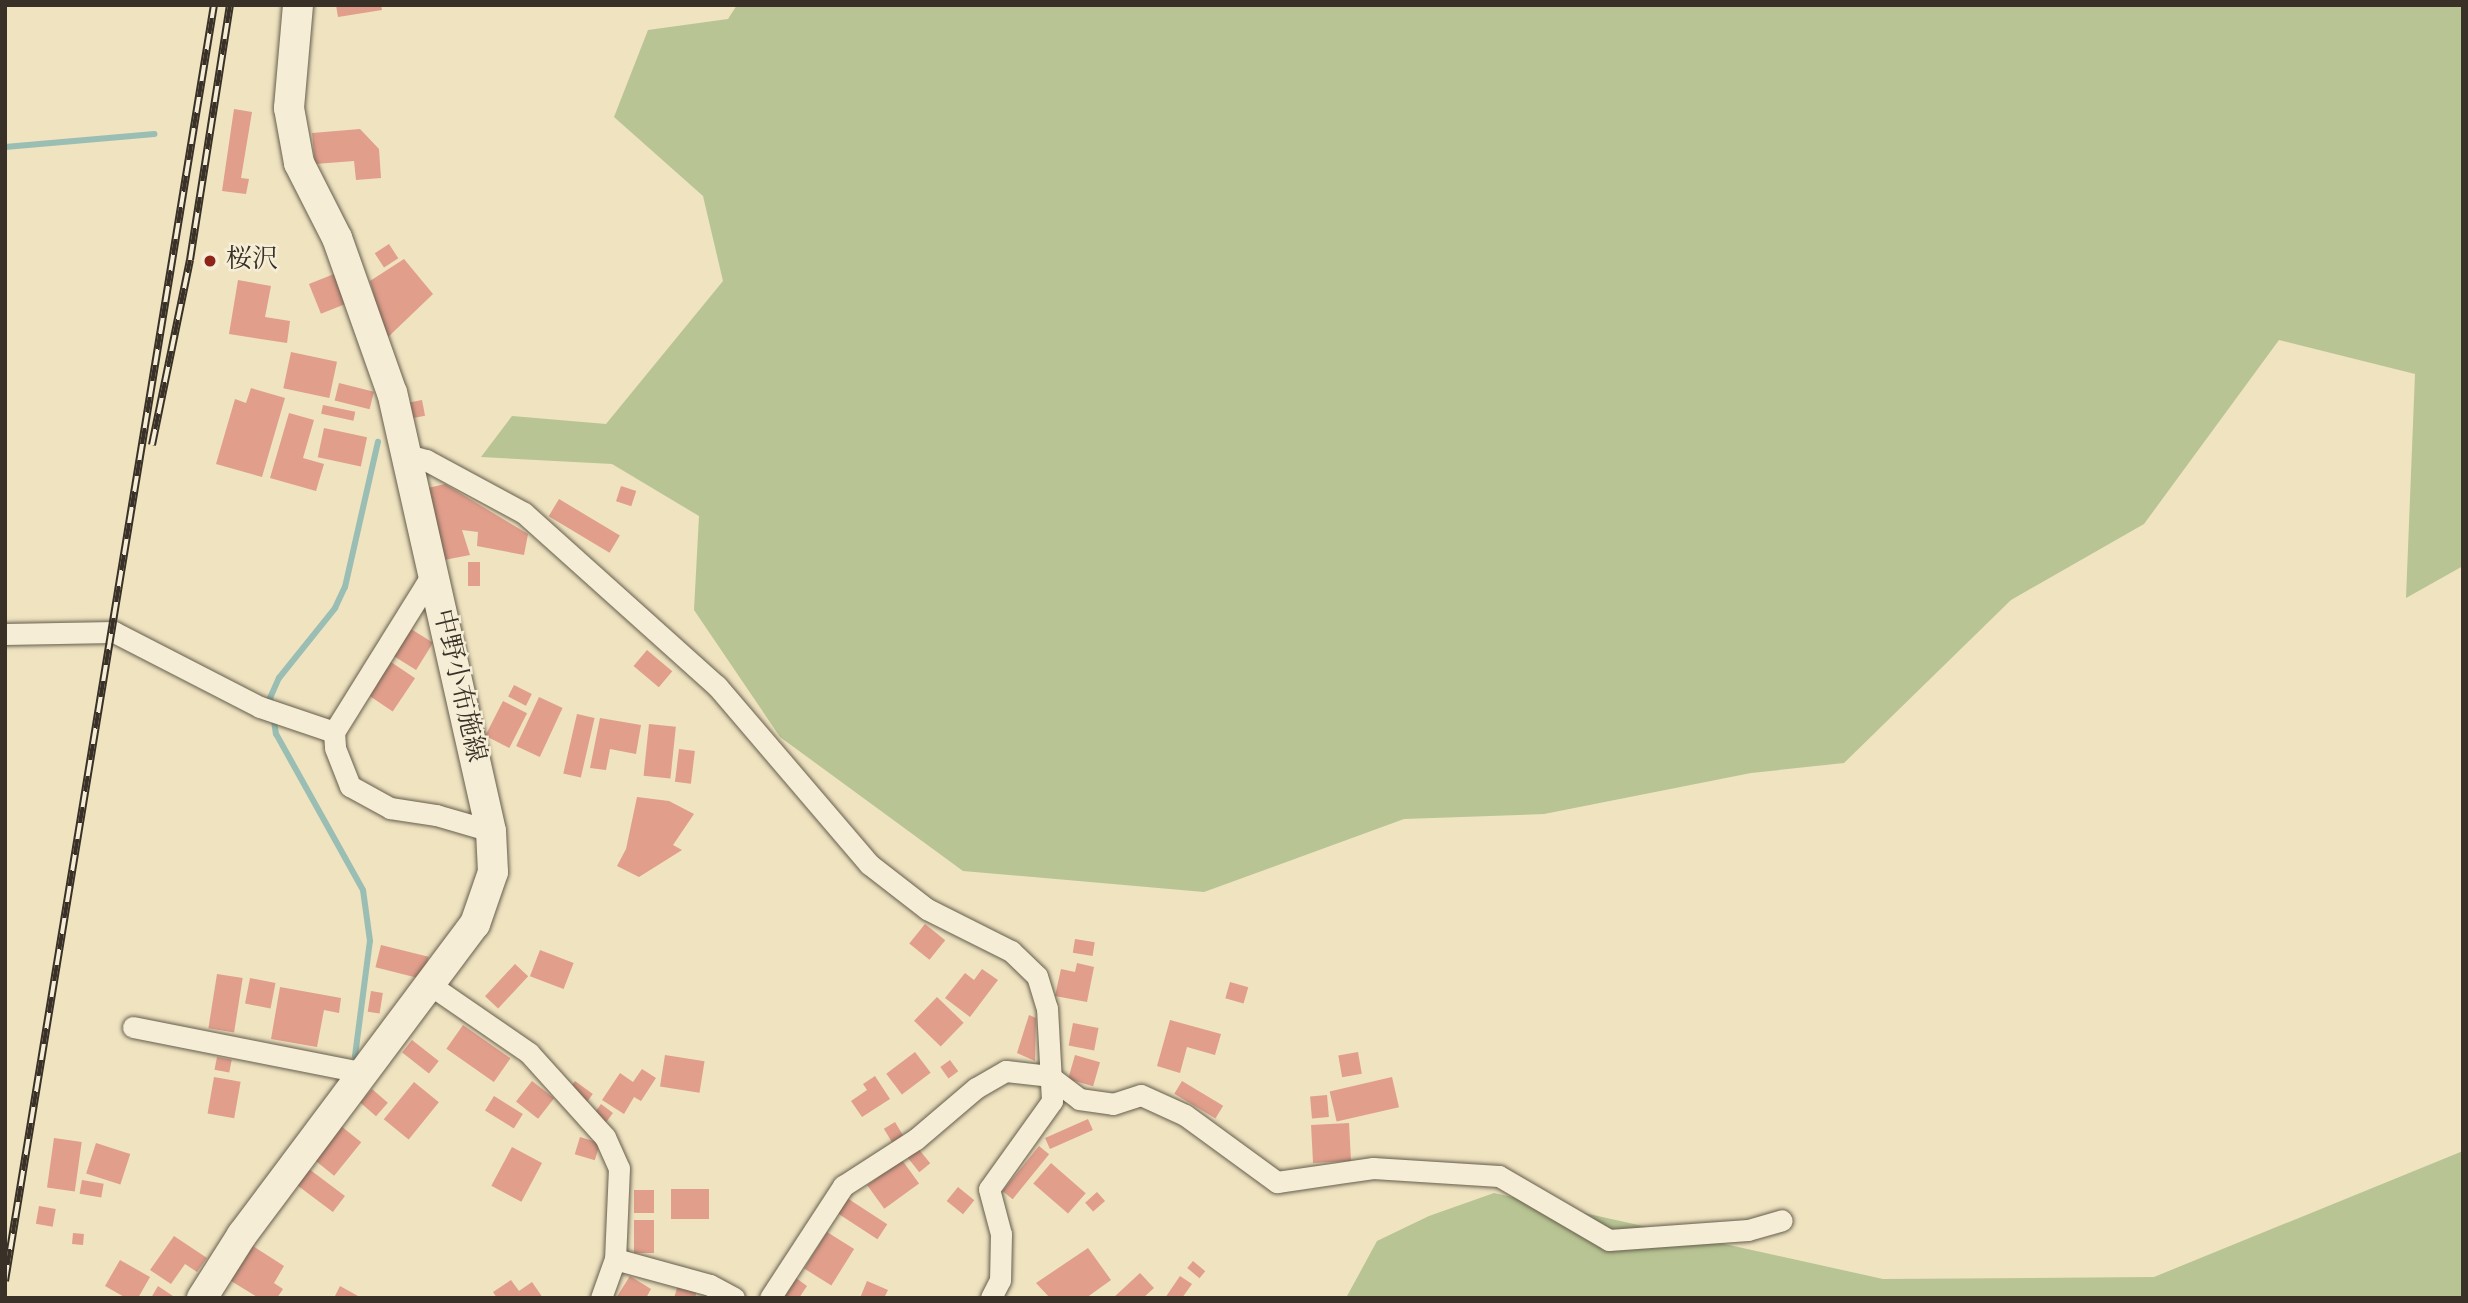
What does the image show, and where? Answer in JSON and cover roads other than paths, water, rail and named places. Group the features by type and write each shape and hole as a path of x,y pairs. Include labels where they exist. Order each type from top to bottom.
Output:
{"main road":[{"name":"中野小布施線","path":"202,1298 242,1234 432,986 475,924 493,872 491,831 407,454 359,296 337,238 299,163 289,108 298,5"}],"street":[{"path":"407,454 426,460 524,513 717,686 869,863 927,909 1011,951 1037,976 1047,1008 1052,1101 989,1189 1001,1234 1000,1280 991,1298"},
{"path":"433,573 334,732 335,748 350,786 390,808 436,815 491,831"},
{"path":"5,634 114,632 260,707 334,732"},
{"path":"432,986 529,1053 605,1138 619,1168 615,1259 601,1298"},
{"path":"133,1027 365,1073"},
{"path":"770,1298 843,1186 916,1139 976,1088 1006,1071 1049,1076 1079,1099 1113,1104 1141,1095 1185,1115 1277,1182 1373,1168 1499,1176 1609,1240 1748,1230 1782,1220"},
{"path":"615,1259 710,1285 734,1298"}],"waterway":[{"path":"5,147 154,134"},
{"path":"355,1056 370,941 363,890 276,734 270,698 279,678 335,608 345,587 378,442"}],"railway":[{"path":"5,1281 214,5"},
{"path":"152,445 190,260 230,5"}],"place":[{"name":"桜沢","path":"210,261"}]}
